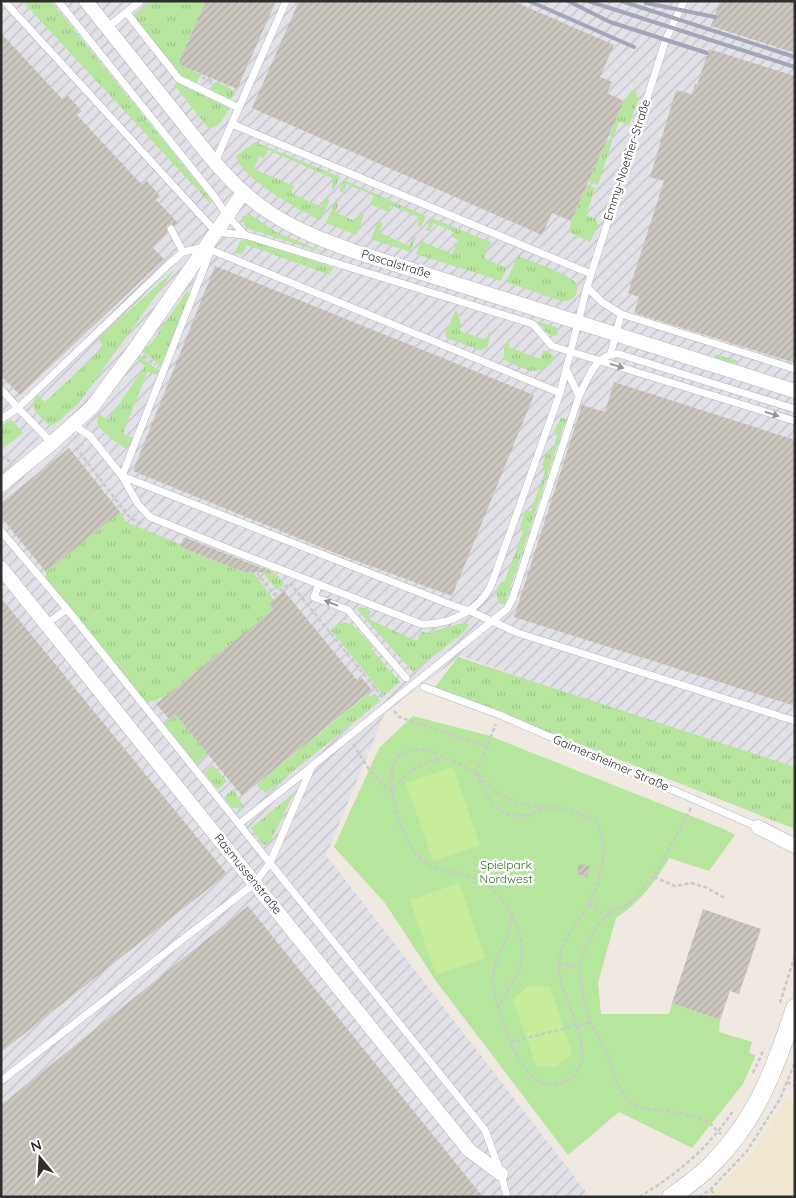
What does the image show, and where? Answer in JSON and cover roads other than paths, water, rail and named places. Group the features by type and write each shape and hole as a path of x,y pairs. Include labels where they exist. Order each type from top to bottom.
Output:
{"street":[{"name":"Pascalstraße","path":"86,1 214,162 243,193 270,213 316,238 795,391"},
{"path":"1,485 92,407 208,249 216,232 243,193"},
{"name":"Rasmussenstraße","path":"1,568 469,1150 501,1174"},
{"name":"Gaimersheimer Straße","path":"758,827 795,846"},
{"path":"671,1197 713,1163 733,1142 748,1120 768,1084 786,1009"}],"lane":[{"path":"4,1 216,232 245,235 533,324 552,346 795,421"},
{"path":"58,1 214,196 227,215 245,235"},
{"path":"107,28 140,1"},
{"path":"214,162 286,1"},
{"name":"Emmy-Noether-Straße","path":"470,610 488,593 560,393 591,274 666,39 684,1"},
{"path":"126,12 179,79 239,108"},
{"path":"232,124 591,274"},
{"path":"171,229 183,252"},
{"path":"122,476 208,249"},
{"path":"1,419 18,408 183,252 208,249 560,393"},
{"path":"587,287 602,302 620,314 795,369"},
{"path":"611,353 620,314"},
{"path":"239,824 507,609 512,600 579,396 598,361 611,353 619,354 795,409"},
{"path":"566,369 579,396"},
{"path":"1,389 52,443"},
{"path":"73,424 90,436 122,476 138,504 150,517 421,624 444,621 470,610"},
{"path":"122,476 448,604 470,610 518,633 795,721"},
{"path":"1,531 67,609 485,1130 507,1197"},
{"path":"319,584 314,597 348,610 406,678"},
{"path":"348,610 353,598"},
{"path":"46,624 67,609"},
{"name":"Gaimersheimer Straße","path":"424,687 500,715 758,827"},
{"path":"1,1081 255,883 270,863 312,766"}],"railway":[{"path":"529,1 634,47"},
{"path":"568,1 610,22 707,53"},
{"path":"588,1 795,67"},
{"path":"621,1 795,57"},
{"path":"646,3 715,17"}],"park label":[{"name":"Spielpark Nordwest","path":"506,872"}]}
